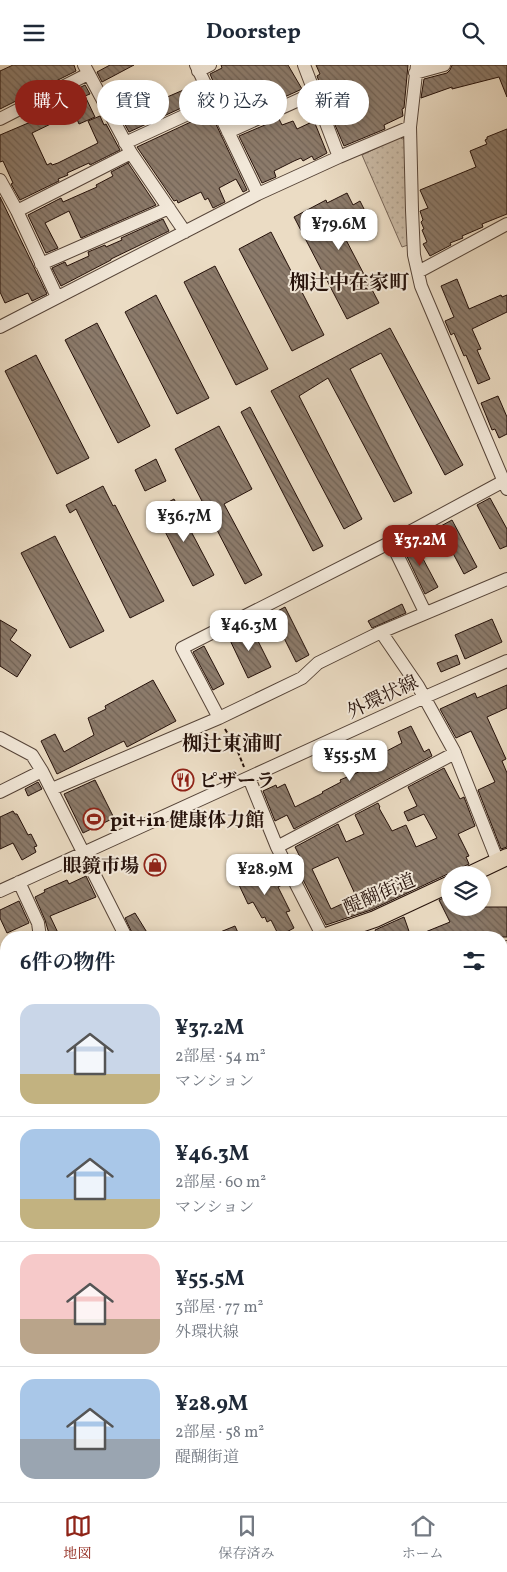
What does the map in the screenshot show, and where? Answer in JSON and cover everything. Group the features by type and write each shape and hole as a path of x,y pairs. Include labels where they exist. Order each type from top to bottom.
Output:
{"main road":[{"path":"488,866 502,859"},
{"name":"醍醐街道","path":"340,931 375,919 441,888"}],"street":[{"path":"203,80 197,68 210,65"},
{"path":"304,65 309,80"},
{"path":"219,718 182,648 505,485 421,287 413,246 410,127 416,69 444,65"},
{"path":"0,119 89,69 128,148 185,232"},
{"path":"228,132 297,101"},
{"path":"17,211 179,121"},
{"path":"225,125 258,194"},
{"path":"326,125 339,157"},
{"path":"0,327 258,194 410,127"},
{"path":"2,186 17,211 57,297"},
{"path":"41,264 169,208"},
{"path":"418,272 507,224"},
{"path":"390,542 425,612"},
{"path":"52,789 219,718 302,678 318,663 381,632 507,579"},
{"path":"381,632 425,697 455,753 502,859"},
{"name":"外環状線","path":"0,891 507,661"},
{"path":"0,738 32,755 52,789 123,931"},
{"path":"277,847 455,753"},
{"path":"0,792 42,771"},
{"path":"249,778 277,847 320,931"},
{"path":"19,882 38,923 39,931"}],"path":[{"path":"219,718 236,747 249,778"}],"shaded area":[{"path":"400,137 402,139 405,138 408,245 402,247 362,155"}],"building":[{"path":"13,65 74,65 76,71 58,80 15,80 15,102 0,109 0,71"},
{"path":"110,65 134,65 106,80 101,80 97,72"},
{"path":"221,65 288,65 297,80 297,91 287,96 287,80 213,80 210,74 222,68"},
{"path":"316,65 408,65 404,108 402,109 403,116 384,125 385,129 344,146 335,125 369,125 369,80 318,80 317,76 320,74"},
{"path":"452,65 507,65 507,97 499,77 452,89 452,87 421,98 424,79 447,73"},
{"path":"179,92 179,109 169,114 169,96"},
{"path":"87,100 95,117 87,120"},
{"path":"97,117 97,125 107,125 120,150 90,165 89,163 67,173 68,175 58,179 59,181 20,200 11,184 13,183 3,161 0,162 0,135 24,125 49,125 32,133 47,165 51,163 52,165 98,143 88,121"},
{"path":"293,121 297,129 306,125 316,125 327,153 314,160 312,156 303,161 301,158 294,161 274,171 276,177 262,183 239,136 265,125 287,125 287,123"},
{"path":"125,125 144,125 129,132"},
{"path":"184,125 216,125 247,190 243,192 236,179 219,188 225,202 213,208 208,198 205,200 201,192 178,203 177,200 174,201 137,147"},
{"path":"507,129 507,214 482,224 483,227 462,236 463,238 450,243 451,245 430,256 423,244 427,242 422,230 424,229 420,211 428,208 420,190 476,167 470,151 487,144 485,140 487,137"},
{"path":"128,163 156,205 81,238 69,211 45,223 58,248 46,253 28,215 61,198 63,202 97,187 96,185 113,176 111,172"},
{"path":"347,193 353,205 360,201 372,225 345,238 379,303 347,319 294,217 326,200 327,203"},
{"path":"0,197 47,294 32,301 28,293 5,303 0,292"},
{"path":"163,219 169,231 61,286 52,268 65,262 67,266 89,256 88,252 122,240 121,238"},
{"path":"271,232 324,335 292,351 239,249"},
{"path":"215,266 268,369 236,385 184,282"},
{"path":"457,279 469,309 501,295 502,297 507,295 507,312 472,329 481,349 477,350 490,379 478,384 466,355 464,356 454,333 451,335 445,321 454,317 441,286"},
{"path":"156,295 209,398 177,414 125,312"},
{"path":"97,323 150,426 118,443 65,340"},
{"path":"390,328 463,465 445,475 381,353 350,369 412,493 394,502 328,378 299,396 362,519 344,529 271,391"},
{"path":"36,355 89,458 57,474 5,371"},
{"path":"498,396 507,417 507,434 499,438 495,429 492,430 481,403"},
{"path":"250,407 323,546 313,551 241,412"},
{"path":"219,426 252,489 224,504 262,575 245,584 175,449"},
{"path":"156,459 166,481 145,491 135,470"},
{"path":"103,486 113,506 115,505 164,601 130,618 76,509 70,513 66,505"},
{"path":"490,498 507,529 507,546 500,549 477,505"},
{"path":"174,499 214,575 193,586 154,510"},
{"path":"452,520 477,567 464,574 439,527"},
{"path":"55,536 104,631 70,648 21,553"},
{"path":"413,540 438,587 425,594 402,546"},
{"path":"402,604 406,613 372,628 368,621"},
{"path":"285,607 309,655 296,662 272,614"},
{"path":"492,619 502,642 465,659 455,635"},
{"path":"0,620 17,630 10,640 31,655 17,677 0,666"},
{"path":"250,625 271,667 248,678 228,636"},
{"path":"204,646 224,684 213,690 193,652"},
{"path":"457,655 460,664 441,672 437,663"},
{"path":"153,680 176,721 127,747 124,741 57,774 41,741 55,734 64,752 94,735 88,718 106,709 105,706"},
{"path":"507,685 507,708 487,717 506,759 502,761 507,773 507,847 501,849 478,790 495,782 471,731 456,738 440,709 475,693 477,698"},
{"path":"411,726 424,752 429,749 432,756 294,829 287,815 275,821 263,791 276,785 277,788 285,784 295,807 323,793 341,782 340,780 375,765 369,753 378,748 381,754 402,743 398,732"},
{"path":"444,768 460,799 464,797 475,826 458,834 469,856 466,857 469,864 465,866 441,866 441,877 371,910 326,925 295,864 302,861 295,847 338,824 346,842 364,834 355,815 378,803 392,831 406,825 416,847 437,838 424,814 408,821 404,812 417,806 408,787","holes":["338,857 355,898 331,909 312,869"]},
{"path":"95,780 114,818 83,833 64,794"},
{"path":"38,782 42,789 28,796 25,789"},
{"path":"13,811 17,814 28,835 31,834 37,846 34,847 36,852 22,860 13,843 0,849 0,817"},
{"path":"248,860 260,881 280,871 286,883 278,887 290,911 286,912 294,928 288,931 276,931 271,920 267,922 265,917 262,918 253,902 248,904 231,868"},
{"path":"86,876 96,897 50,916 57,931 48,931 35,897 45,892 44,890 67,880 69,884"},
{"path":"19,901 29,923 11,931 6,931 0,918 0,910"},
{"path":"491,907 507,907 507,931 428,931 450,922 447,916 491,916"},
{"path":"135,913 146,931 131,931 125,918"},
{"path":"404,917 409,931 375,931"},
{"path":"235,926 237,931 223,931"}],"place":[{"name":"ピザーラ","path":"183,780"},
{"name":"pit+in 健康体力館","path":"94,819"},
{"name":"眼鏡市場","path":"155,865"}],"district":[{"name":"椥辻中在家町","path":"349,282"},
{"name":"椥辻東浦町","path":"232,743"}]}
